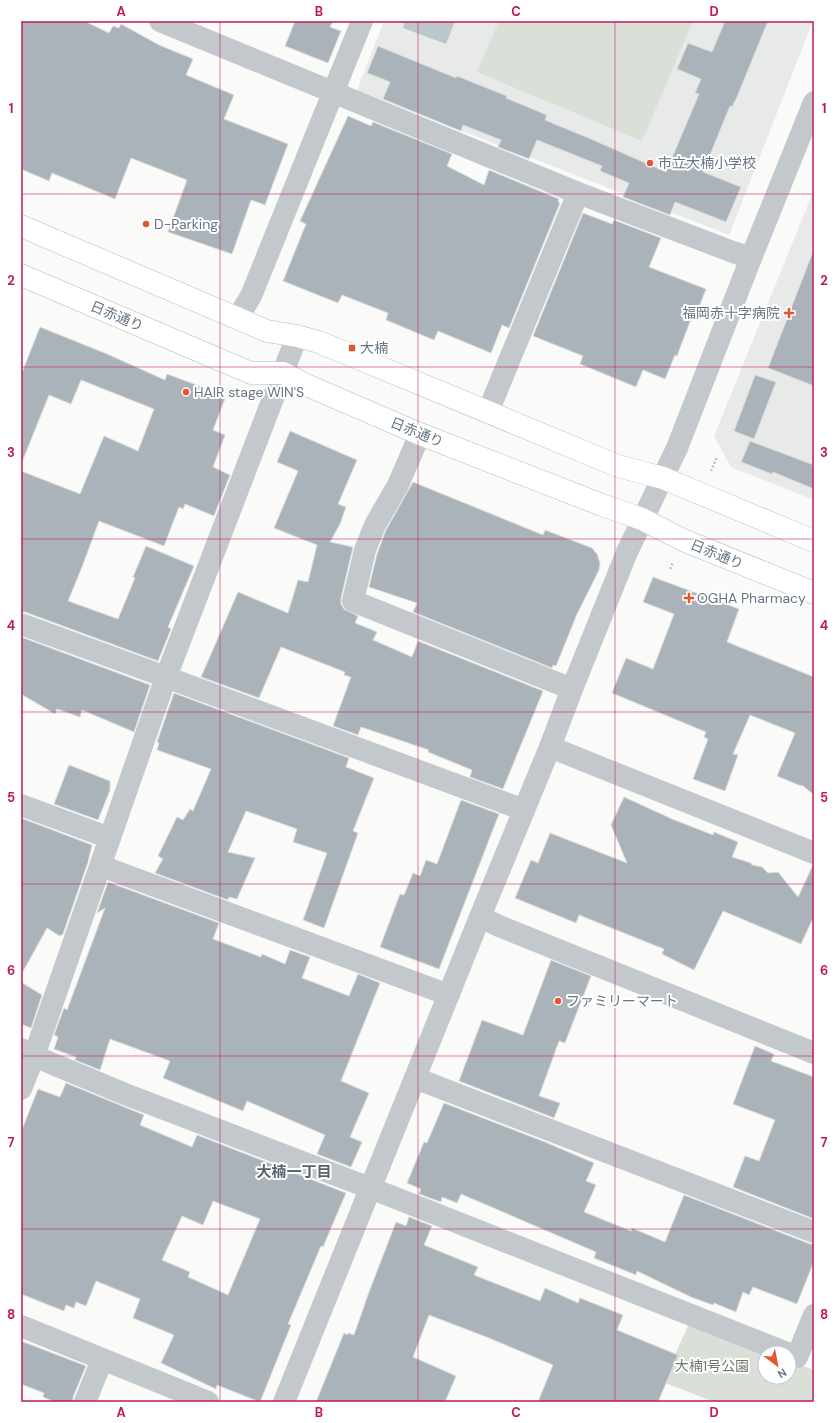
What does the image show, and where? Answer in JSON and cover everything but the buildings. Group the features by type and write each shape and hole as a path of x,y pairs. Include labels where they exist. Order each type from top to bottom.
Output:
{"main road":[{"path":"21,226 238,317 267,331 298,336 319,342 618,466 663,478 814,541"},
{"name":"日赤通り","path":"21,275 251,373 284,373 304,384 420,434 595,503 642,519 683,540 814,593"}],"street":[{"path":"160,21 578,193 751,258"},
{"path":"238,317 251,296 362,21"},
{"path":"284,1402 550,748 627,552 677,448 814,102"},
{"path":"488,412 578,193"},
{"path":"21,1089 28,1053 101,866 166,677 298,336"},
{"path":"420,434 398,485 375,525 365,550 353,601 572,689"},
{"path":"21,624 524,810"},
{"path":"550,748 814,853"},
{"path":"21,806 110,838"},
{"path":"101,866 449,995"},
{"path":"480,917 814,1053"},
{"path":"28,1053 125,1094 766,1345"},
{"path":"415,1078 814,1232"},
{"path":"797,1357 814,1315"},
{"path":"21,1326 208,1402"},
{"path":"85,1402 102,1360"}],"shaded area":[{"name":"市立大楠小学校","path":"384,21 813,21 729,235 357,90"},
{"path":"405,21 455,21 446,44 403,28"},
{"name":"福岡赤十字病院","path":"814,190 814,500 731,467 714,436"}],"green space":[{"path":"499,21 693,21 642,141 477,72"},
{"name":"大楠1号公園","path":"690,1321 757,1350 757,1385 797,1385 797,1364 814,1370 814,1402 714,1402 663,1382"}],"place":[{"name":"市立大楠小学校","path":"650,163"},
{"name":"D-Parking","path":"146,224"},
{"name":"福岡赤十字病院","path":"789,313"},
{"name":"大楠","path":"352,348"},
{"name":"HAIR stage WIN'S","path":"186,392"},
{"name":"OGHA Pharmacy","path":"689,598"},
{"name":"ファミリーマート","path":"558,1001"}],"district":[{"name":"大楠一丁目","path":"294,1172"}]}
